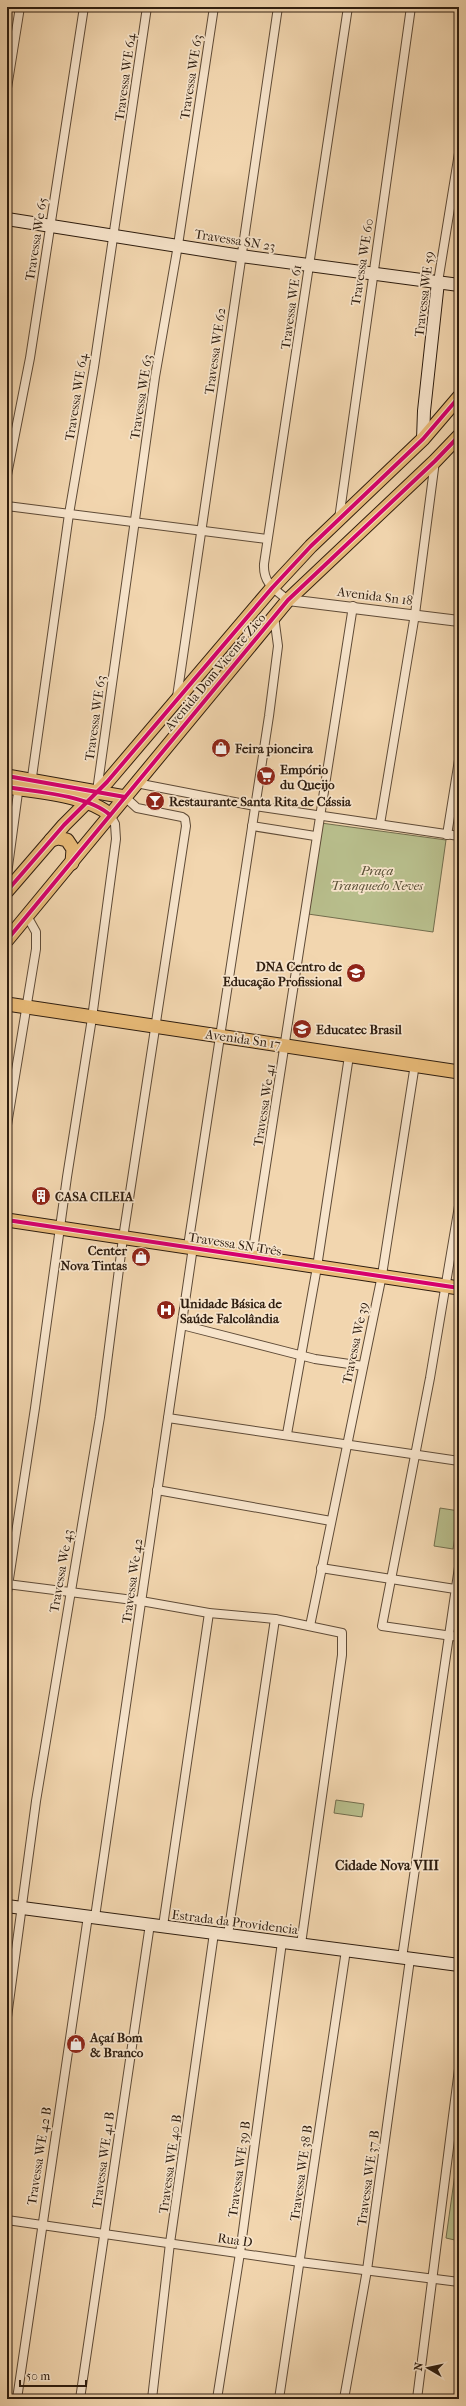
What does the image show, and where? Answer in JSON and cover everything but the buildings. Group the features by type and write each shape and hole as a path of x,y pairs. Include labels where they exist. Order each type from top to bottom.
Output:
{"main road":[{"name":"Travessa SN 23","path":"7,219 241,256 459,285"},
{"name":"Travessa WE 59","path":"423,439 424,411 438,282"},
{"name":"Avenida Dom Vicente Zico","path":"7,891 51,840 97,792 272,588 338,520 423,439 459,397"},
{"name":"Avenida Dom Vicente Zico","path":"7,940 288,600 435,461 459,436"},
{"path":"19,784 97,792 125,797"},
{"path":"19,784 86,803 103,810 110,815"},
{"path":"51,840 58,838 67,840 73,849 72,863"},
{"name":"Avenida Sn 17","path":"7,1004 349,1056 415,1064 459,1072"},
{"name":"Travessa SN Três","path":"7,1220 317,1267 382,1275 459,1288"},
{"name":"Estrada da Providencia","path":"7,1906 459,1965"}],"street":[{"path":"7,88 20,7"},
{"name":"Travessa We 65","path":"7,474 30,358 84,7"},
{"name":"Travessa WE 64","path":"7,874 19,784 69,514 113,236 147,7"},
{"name":"Travessa WE 63","path":"97,792 155,377 178,245 214,7"},
{"name":"Travessa WE 62","path":"177,698 278,7"},
{"name":"Travessa WE 61","path":"288,600 272,588 264,577 263,571 348,7"},
{"name":"Travessa WE 60","path":"338,520 372,273 395,128 411,7"},
{"name":"Travessa WE 59","path":"438,282 459,153"},
{"path":"380,824 415,614 435,461"},
{"path":"7,506 267,539"},
{"name":"Avenida Sn 18","path":"288,600 353,606 459,621"},
{"path":"319,815 353,606"},
{"path":"190,1247 278,646 274,616"},
{"path":"447,835 459,760"},
{"path":"136,783 255,806 459,836"},
{"path":"123,1238 186,823 182,817 137,808 125,797"},
{"path":"110,815 115,824 116,839 92,1018 7,1587 70,1591 141,1601 208,1613 275,1619 342,1633 342,1655 301,1944"},
{"name":"Travessa We 41","path":"252,1256 319,815"},
{"path":"252,826 315,836"},
{"path":"7,1125 37,942 36,932 27,916"},
{"path":"287,1434 317,1267 349,1056"},
{"name":"Travessa We 39","path":"310,1626 320,1568 382,1275 415,1064"},
{"path":"459,1206 446,1285 382,1626 459,1637"},
{"name":"Travessa We 43","path":"7,2017 21,1908 70,1591 100,1417 123,1238"},
{"name":"Travessa We 42","path":"92,1917 182,1325 190,1247"},
{"path":"182,1325 300,1355 363,1366"},
{"path":"168,1418 287,1434 459,1461"},
{"path":"157,1490 331,1521"},
{"name":"Travessa WE 37 B","path":"344,2399 367,2270 448,1635 459,1567"},
{"path":"320,1568 391,1577 455,1589"},
{"path":"163,1926 208,1613"},
{"path":"228,1935 275,1619"},
{"name":"Travessa WE 42 B","path":"17,2399 41,2224 92,1917"},
{"name":"Travessa WE 41 B","path":"80,2399 150,1924"},
{"name":"Travessa WE 40 B","path":"152,2399 170,2243 214,1933"},
{"name":"Travessa WE 39 B","path":"217,2399 240,2253 282,1942"},
{"name":"Travessa WE 38 B","path":"279,2399 346,1950"},
{"path":"417,2399 459,2069"},
{"name":"Rua D","path":"7,2220 300,2262 459,2282"}],"green space":[{"name":"Praça Tranquedo Neves","path":"321,823 446,840 433,932 308,914"},
{"path":"440,1508 459,1511 453,1549 434,1546"},
{"path":"336,1800 364,1804 362,1817 334,1813"},
{"path":"459,2145 459,2241 446,2238"}],"cycle path":[{"path":"7,891 64,825 107,782 272,588 311,546 423,439 459,397"},
{"path":"7,940 288,600 435,461 459,436"},
{"path":"7,776 125,797"},
{"path":"7,787 61,795 89,803 110,815"},
{"path":"7,1220 459,1288"}],"place":[{"name":"Feira pioneira","path":"221,748"},
{"name":"Empório du Queijo","path":"266,776"},
{"name":"Restaurante Santa Rita de Cássia","path":"155,801"},
{"name":"DNA Centro de Educação Profissional","path":"356,973"},
{"name":"Educatec Brasil","path":"302,1029"},
{"name":"CASA CILEIA","path":"41,1196"},
{"name":"Center Nova Tintas","path":"141,1257"},
{"name":"Unidade Básica de Saúde Falcolândia","path":"166,1310"},
{"name":"Açaí Bom & Branco","path":"76,2044"}],"district":[{"name":"Cidade Nova VIII","path":"387,1865"}]}
